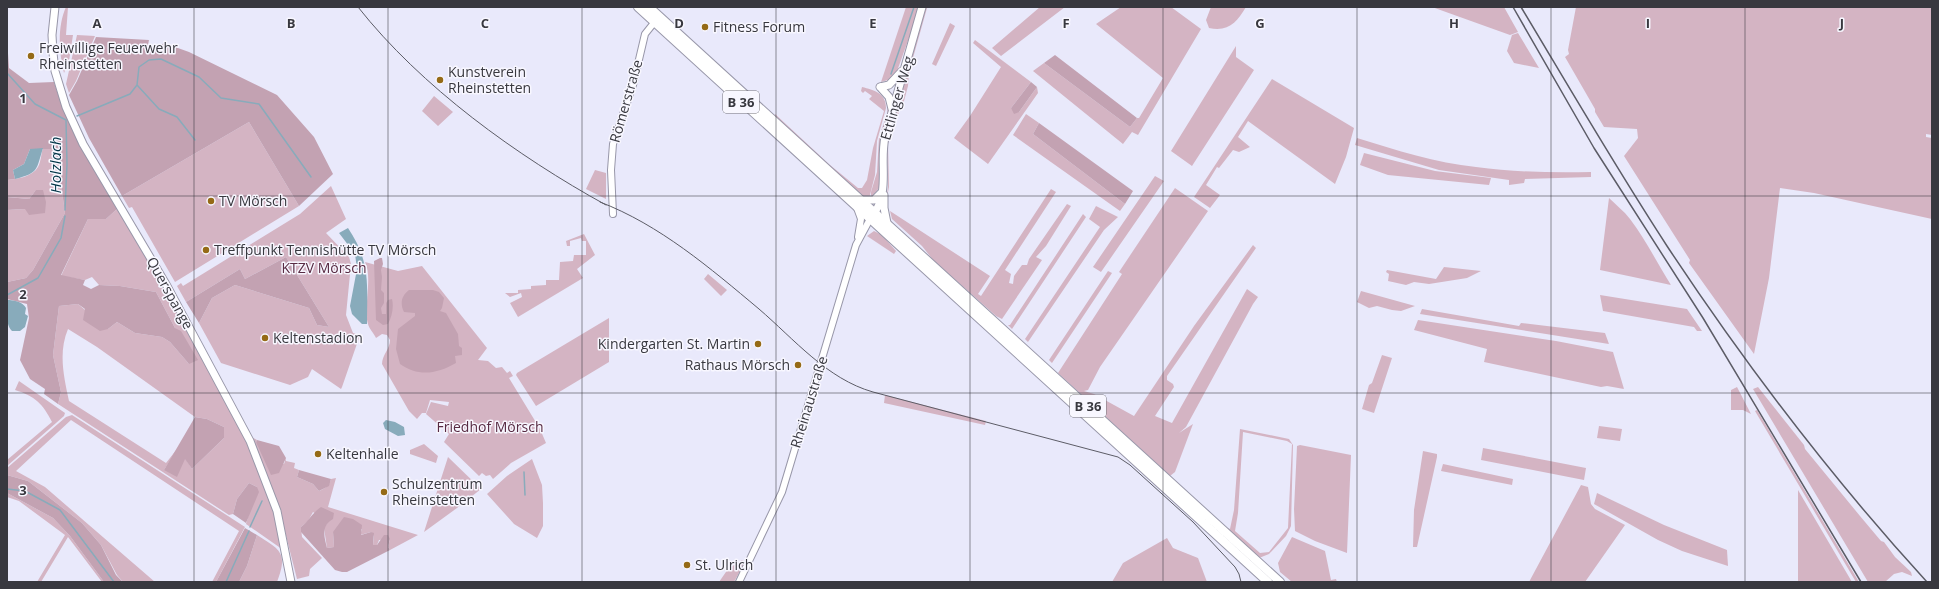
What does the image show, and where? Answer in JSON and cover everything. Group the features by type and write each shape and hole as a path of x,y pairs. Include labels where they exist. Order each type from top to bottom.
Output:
{"main road":[{"name":"Querspange","path":"56,7 52,36 53,53 58,83 66,107 83,144 167,286 250,441 277,511 291,582"},
{"name":"B 36","path":"638,7 657,19 860,203 1268,582"},
{"name":"B 36","path":"649,7 657,19"},
{"name":"Ettlinger Weg","path":"873,216 882,198 884,184 883,148 892,110 922,7"},
{"path":"892,110 889,97 880,87 889,85 893,82 906,66"},
{"path":"860,203 878,197 884,184"},
{"path":"884,184 884,208 887,223"},
{"name":"B 36","path":"873,216 887,223 1280,582"}],"street":[{"name":"Römerstraße","path":"613,214 611,170 613,144 633,85 645,34 657,19"},
{"path":"856,245 861,219 860,203"},
{"name":"Rheinaustraße","path":"739,582 773,514 782,492 856,245 873,216"}],"green space":[{"path":"66,7 68,7 66,35 73,35 69,61 64,73 61,57 60,31"},
{"path":"906,7 920,7 896,74 888,80 881,82"},
{"path":"925,7 927,8 909,72 908,86 904,101 891,131 888,144 889,187 886,202 888,187 887,144"},
{"path":"1040,7 1065,7 1001,56 992,48"},
{"path":"1121,7 1171,7 1201,29 1138,135 1132,132 1123,144 1033,71 1044,63 1130,127 1137,118 1139,118 1163,78 1096,24"},
{"path":"1211,7 1246,7 1232,25 1222,29 1216,29 1209,28 1206,20"},
{"path":"1432,7 1504,7 1518,32 1510,35"},
{"path":"1576,7 1932,7 1932,135 1926,134 1926,137 1932,138 1932,219 1814,193 1780,188 1769,278 1754,354 1689,263 1690,260 1624,156 1638,138 1637,129 1604,127 1565,57 1569,54 1568,50"},
{"path":"950,23 955,26 936,66 932,64"},
{"path":"1518,33 1539,68 1514,63 1507,51 1512,35"},
{"path":"77,35 95,36 76,81 69,93 66,84"},
{"path":"975,40 1031,82 1011,108 1019,112 1037,87 1038,93 988,164 954,138 1001,67 973,43"},
{"path":"1236,46 1236,57 1254,70 1192,166 1171,151"},
{"path":"1272,79 1354,128 1346,157 1335,184 1248,121 1238,137 1250,147 1239,152 1233,150 1219,168 1217,167 1206,185 1220,195 1210,208 1194,197"},
{"path":"862,87 875,91 882,96 886,108 877,141 875,175 869,199 863,198 774,117 775,114 830,165 858,188 862,188 867,180 873,148 884,111 869,99 872,96 865,91 863,93 861,91"},
{"path":"434,96 453,112 438,126 422,111"},
{"path":"888,103 888,112 880,145 879,188 871,198 871,192 877,172 879,137 887,114"},
{"path":"1026,114 1039,123 1033,134 1125,204 1120,211 1013,135"},
{"name":"TV Mörsch","path":"249,122 299,206 175,282 132,207 129,208 122,196"},
{"path":"1357,138 1416,156 1461,165 1519,171 1591,172 1591,177 1525,179 1524,183 1509,185 1509,180 1439,170 1355,145"},
{"path":"43,148 56,149 65,213 33,270 26,278 7,282 7,210 25,209 36,190 29,199 7,197 7,180 24,177 32,173 40,163"},
{"path":"1364,153 1435,171 1491,178 1489,185 1388,175 1360,165"},
{"path":"595,170 606,173 606,199 586,189"},
{"path":"1155,176 1164,181 1101,272 1093,267"},
{"name":"KTZV Mörsch","path":"331,186 346,219 326,233 349,257 351,264 346,315 353,333 360,335 341,389 312,369 308,377 290,385 221,363 199,323 212,298 235,285 309,308 317,325 329,327 286,257 245,279 240,269 186,302 177,286 181,283 183,286 300,214"},
{"path":"1175,188 1208,211 1100,367 1088,390 1084,391 1094,394 1134,416 1194,326 1253,245 1256,248 1167,376 1167,380 1173,384 1174,387 1155,416 1172,423 1247,289 1258,297 1186,427 1179,433 1193,424 1175,472 1170,476 1058,373 1122,274 1119,272"},
{"path":"1051,189 1056,192 1005,270 1011,274 1009,283 1013,284 1014,276 1022,265 1027,265 1029,259 1067,204 1071,206 1046,246 1036,257 1042,260 1002,319 996,316 933,260 922,246 892,219 890,211 990,276 978,294 981,296"},
{"path":"1609,198 1625,213 1636,227 1671,285 1600,270"},
{"path":"1096,206 1118,217 1104,230 1028,342 1025,339 1100,227 1089,219"},
{"path":"117,209 160,281 158,287 166,289 248,444 275,515 282,550 246,524 257,487 249,483 237,499 233,514 229,515 58,404 61,392 53,355 59,306 78,304 108,329 117,322 135,333 162,337 170,342 189,364 175,328 156,292 120,286 99,285 92,277 85,280 61,276 88,219 106,219","holes":["68,329 97,347 195,417 207,419 224,427 224,438 192,469 185,458 164,470 177,449 166,463 69,401 63,365 63,347"]},
{"path":"1083,214 1086,217 1012,329 1008,325 1010,325"},
{"path":"874,231 882,235 896,251 894,254 867,236"},
{"path":"584,234 595,255 577,269 583,278 518,317 510,303 522,297 521,293 510,297 505,293 518,293 518,290 531,289 531,286 546,285 546,280 559,280 560,262 573,261 574,255 586,255 586,241 582,241 581,238 570,241 570,246 567,246 566,241"},
{"path":"365,262 398,271 422,266 487,348 478,360 488,361 496,368 502,367 507,373 510,371 513,376 509,378 540,429 546,443 511,463 493,479 490,475 486,476 482,473 479,476 444,442 449,434 426,414 431,402 448,406 449,402 430,400 426,413 422,413 417,419 409,411 382,364 390,340 387,335 382,334 376,338 369,328 367,317 368,276"},
{"path":"1444,267 1481,271 1467,278 1429,284 1414,282 1406,285 1388,281 1389,274 1386,272 1387,270 1436,279"},
{"path":"1108,271 1112,273 1052,363 1049,360"},
{"path":"708,274 727,290 721,296 704,279"},
{"path":"1361,291 1415,306 1401,311 1377,306 1369,308 1357,302"},
{"path":"1600,295 1687,309 1702,331 1697,331 1694,327 1603,311"},
{"path":"1422,309 1519,326 1521,323 1605,333 1609,344 1420,314"},
{"name":"Friedhof Mörsch","path":"609,318 609,362 536,406 516,375 517,373"},
{"path":"1418,320 1556,341 1613,352 1624,389 1607,386 1601,387 1484,362 1487,349 1414,330"},
{"path":"1382,355 1392,358 1374,413 1362,409 1369,385 1372,383"},
{"path":"19,381 65,413 64,416 7,466 7,460 52,422 38,402 28,395 15,390"},
{"path":"1737,387 1751,414 1743,410 1731,410 1731,390"},
{"path":"1758,387 1804,445 1805,449 1881,541 1884,542 1895,557 1911,572 1912,576 1902,572 1894,574 1885,582 1868,582 1753,389"},
{"path":"885,395 986,421 985,425 884,403"},
{"path":"1757,410 1859,582 1856,582 1755,411"},
{"path":"72,415 245,527 216,582 212,582 239,531 71,420 16,471 45,487 155,582 123,582 117,575 101,545 82,523 28,481 7,475 7,468 66,417"},
{"path":"1599,426 1622,429 1620,441 1597,438"},
{"path":"1240,429 1289,439 1293,445 1291,526 1286,536 1269,554 1259,558 1225,527 1230,529 1234,510","holes":["1243,432 1287,441 1292,444 1288,528 1269,552 1260,553 1235,531 1238,513"]},
{"path":"250,436 257,440 256,442 284,464 286,458 286,461 295,463 294,468 299,470 297,477 313,484 319,491 327,486 331,479 336,478 328,507 418,535 390,550 388,547 390,539 379,540 377,545 373,545 374,536 371,532 360,535 362,529 333,532 334,547 327,548 324,528 328,522 313,512 308,521 301,527 302,537 322,558 310,569 309,576 297,579 280,512"},
{"path":"424,444 438,456 436,463 410,454 410,450"},
{"path":"1300,445 1351,455 1347,553 1315,541 1295,531 1294,509 1297,446"},
{"path":"1483,448 1586,468 1584,480 1481,460"},
{"path":"1423,451 1437,454 1437,457 1417,547 1413,547 1414,510"},
{"path":"448,457 481,489 424,532"},
{"path":"532,459 542,485 543,526 537,538 514,524 487,494 507,476"},
{"path":"1443,464 1513,479 1512,485 1441,471"},
{"path":"1581,485 1588,487 1591,504 1595,509 1625,525 1585,582 1529,582"},
{"path":"1798,490 1852,582 1798,582"},
{"path":"7,493 53,518 70,536 104,582 102,582 68,537 41,582 37,582 65,535 19,501 7,497"},
{"path":"1597,493 1664,525 1727,550 1728,566 1682,551 1658,540 1594,504"},
{"path":"257,535 272,545 280,553 282,565 277,582 239,582 247,566"},
{"path":"1292,537 1325,551 1331,580 1336,579 1337,582 1292,582 1280,572 1278,563"},
{"path":"1167,538 1173,548 1198,558 1207,582 1112,582 1123,563"},
{"path":"742,560 745,562 734,582 719,582 728,569"}],"shaded area":[{"path":"96,37 149,40 148,45 155,49 164,43 189,52 277,95 314,137 333,174 299,206 249,122 122,196 89,138 69,95 77,81"},
{"path":"7,38 9,68 29,83 54,82 74,132 117,209 106,219 88,219 61,275 85,280 83,285 91,289 99,285 120,286 156,292 175,328 181,331 198,360 189,364 170,342 162,337 135,333 117,322 108,329 100,331 83,320 85,309 78,304 59,306 53,355 61,392 58,404 44,394 45,389 30,379 20,360 29,318 27,304 7,299 7,282 26,278 33,270 65,213 56,149 30,149 24,164 13,170 15,179 7,180"},
{"path":"1055,55 1137,118 1130,127 1044,63"},
{"path":"1031,82 1037,87 1019,112 1014,114 1011,108"},
{"path":"1039,123 1133,191 1125,204 1033,134"},
{"path":"36,190 43,190 46,202 45,213 29,215 25,209 7,210 7,197 29,199"},
{"path":"286,257 329,327 317,325 309,308 235,285 212,298 199,323 186,302 240,269 245,279"},
{"path":"382,258 383,264 381,270 381,290 384,293 384,303 381,308 382,314 386,314 386,303 388,300 392,299 393,305 388,324 383,325 376,320 374,261"},
{"path":"409,290 433,290 439,292 444,298 440,311 446,313 458,334 459,346 462,348 462,355 455,356 456,363 435,372 414,371 400,364 396,349 398,329 415,316 415,313 404,312 402,306 403,297"},
{"path":"195,417 207,419 224,427 224,438 192,469 185,459 177,477 164,470"},
{"path":"257,440 279,446 286,458 279,473 271,475 256,442"},
{"path":"299,470 331,479 329,486 319,491 313,484 297,477"},
{"path":"7,475 28,481 82,523 101,545 116,575 123,582 104,582 70,536 53,518 7,493"},
{"path":"249,483 257,487 259,492 246,523 233,514 237,499"},
{"path":"321,507 334,513 333,519 329,522 324,532 327,548 334,547 333,532 344,517 353,519 362,525 361,535 371,532 374,533 373,545 377,545 384,535 388,535 390,539 388,547 390,550 347,572 335,570 301,532 301,527"},
{"path":"245,528 257,535 247,566 239,582 216,582"}],"water":[{"path":"43,148 35,170 29,175 15,179 13,170 24,164 30,149"},
{"path":"348,228 361,252 364,263 367,285 367,324 362,324 352,314 350,306 357,269 355,254 339,233"},
{"path":"7,300 12,300 23,304 26,308 25,314 28,316 25,327 20,331 12,331 8,325"},
{"path":"386,420 395,422 404,427 405,435 398,436 385,429 383,423"}],"waterway":[{"path":"891,74 914,7"},
{"path":"77,116 130,94 137,85 139,67 149,60 161,59 199,77 221,98 259,104 311,177"},
{"name":"Holzlach","path":"7,73 35,104 66,120 67,164 65,210"},
{"path":"137,85 159,109 177,117 195,140"},
{"name":"Holzlach","path":"7,295 38,278 61,238 65,216"},
{"path":"524,472 525,495"},
{"path":"7,489 25,491 60,510 114,582"},
{"path":"250,527 262,501"},
{"path":"226,582 249,531"}],"tram line":[{"path":"358,7 411,65 472,118 539,165 606,205"},
{"path":"600,202 643,223 684,249 759,309 812,357 841,378 856,386 873,392 1118,457 1130,465 1193,522 1235,567 1241,582"}],"railway":[{"path":"1513,7 1594,148 1703,318 1861,582"},
{"path":"1521,7 1648,217 1727,334 1823,461 1891,542 1927,582"}],"place":[{"name":"Fitness Forum","path":"705,27"},
{"name":"Freiwillige Feuerwehr Rheinstetten","path":"31,56"},
{"name":"Kunstverein Rheinstetten","path":"440,80"},
{"name":"TV Mörsch","path":"211,201"},
{"name":"Treffpunkt Tennishütte TV Mörsch","path":"206,250"},
{"name":"Keltenstadion","path":"265,338"},
{"name":"Kindergarten St. Martin","path":"758,344"},
{"name":"Rathaus Mörsch","path":"798,365"},
{"name":"Keltenhalle","path":"318,454"},
{"name":"Schulzentrum Rheinstetten","path":"384,492"},
{"name":"St. Ulrich","path":"687,565"}]}
